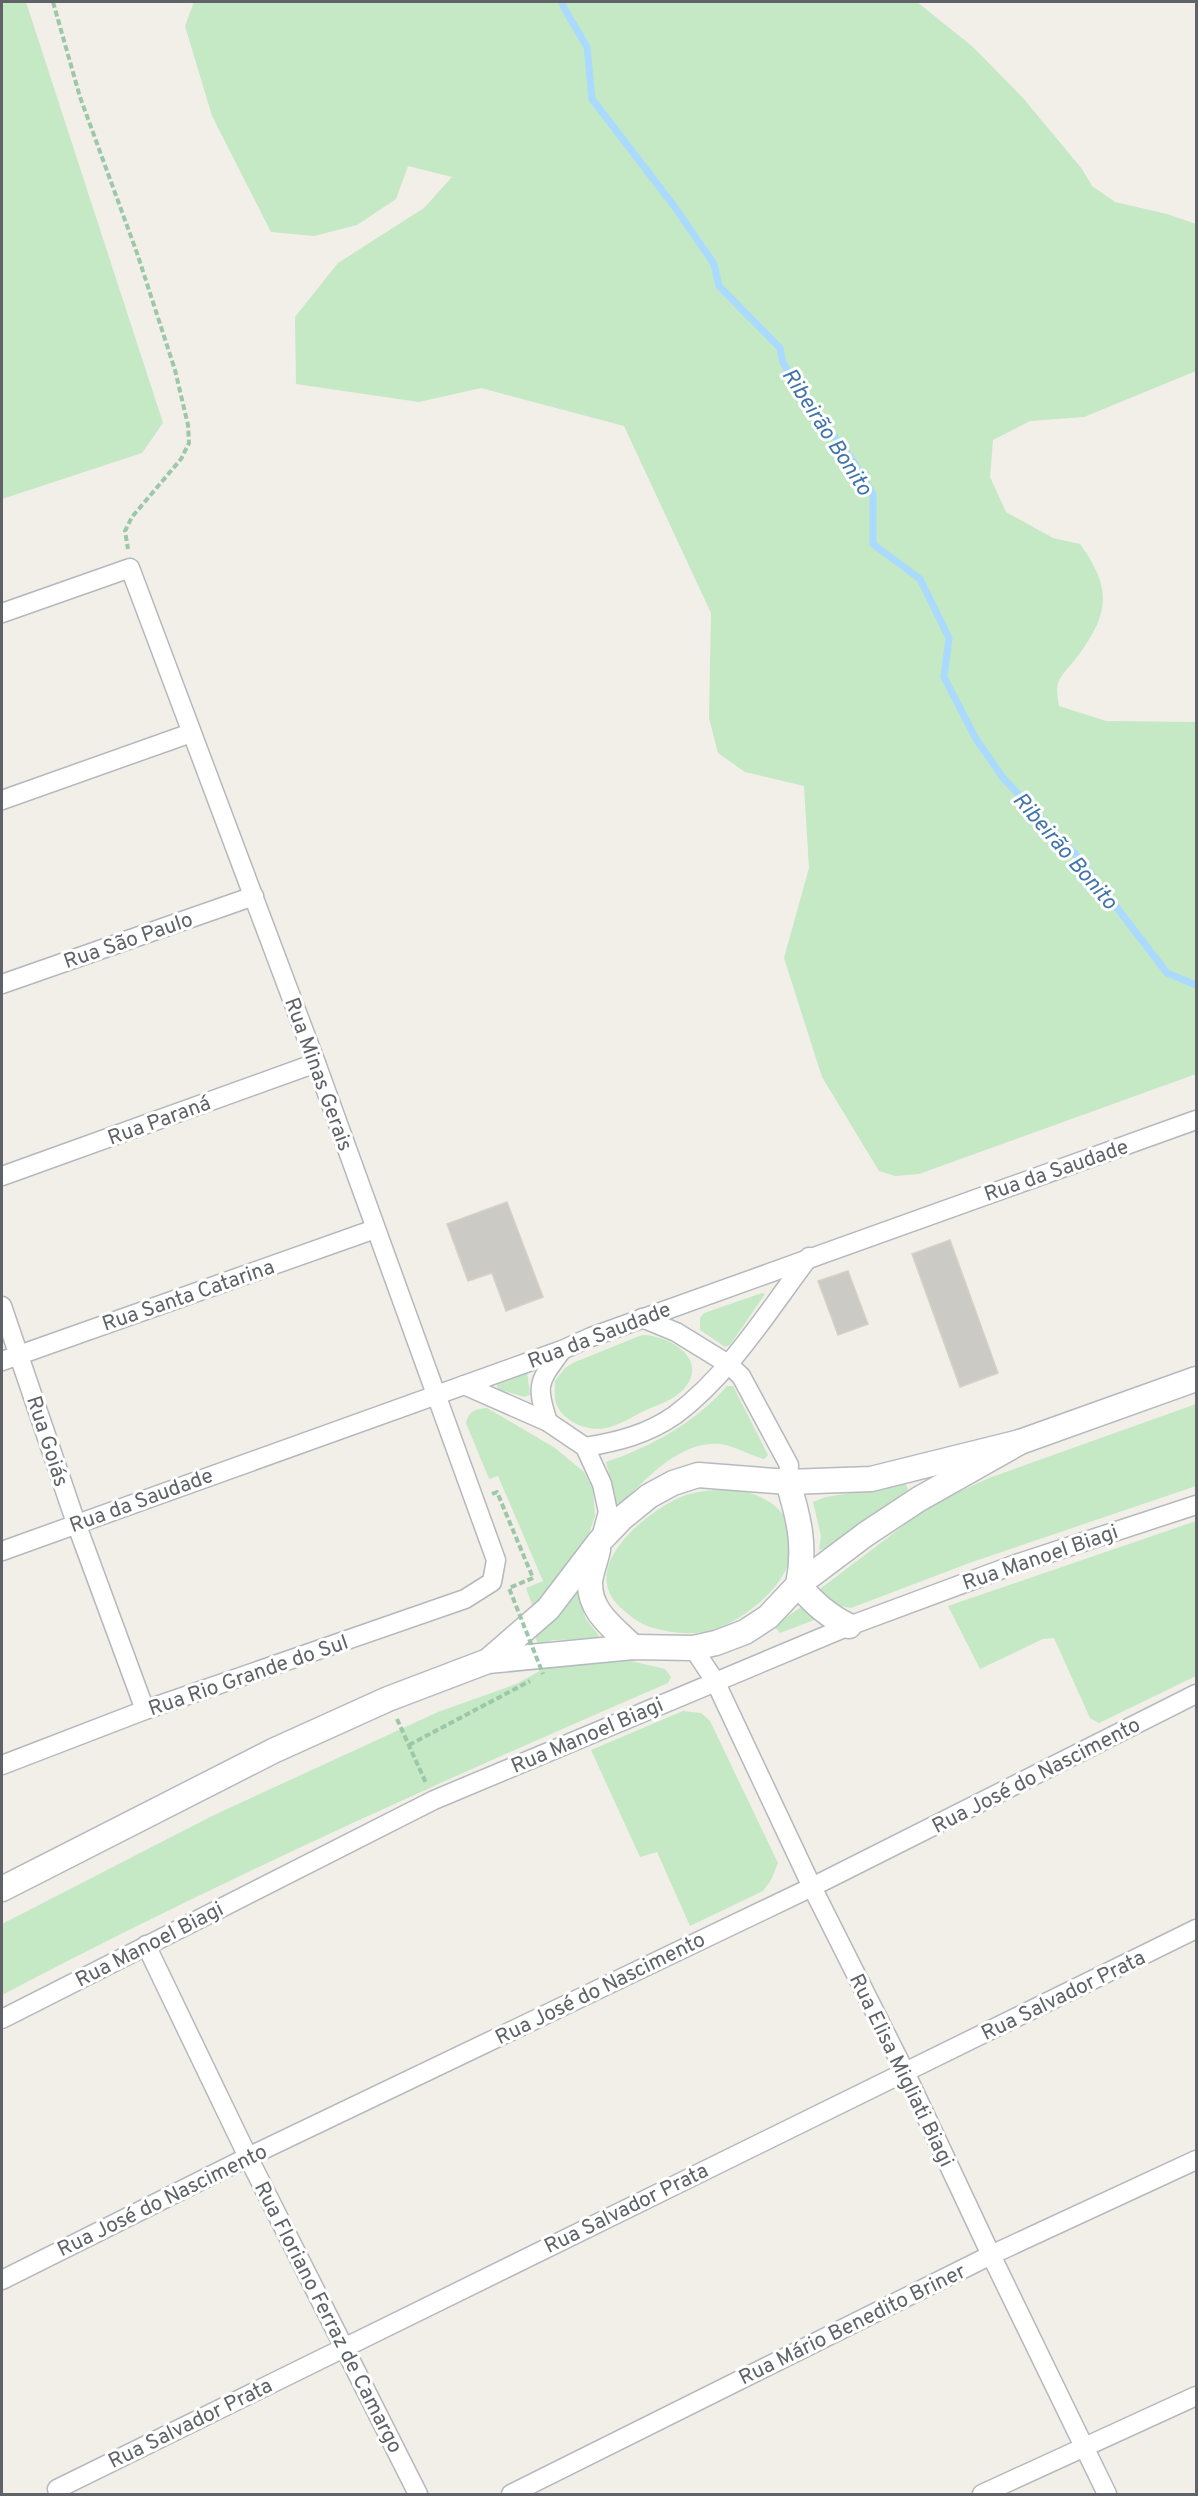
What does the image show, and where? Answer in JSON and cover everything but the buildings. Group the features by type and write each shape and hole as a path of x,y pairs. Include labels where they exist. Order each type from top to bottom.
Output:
{"main road":[{"path":"488,1661 548,1609 600,1541 622,1518 649,1496 681,1480 698,1475 788,1482 871,1479 1020,1442 1197,1379"},
{"path":"2,1889 273,1750 388,1700 488,1661 633,1647 693,1648 717,1643 745,1632 768,1617 798,1585 866,1534 919,1498 1020,1442"},
{"path":"788,1482 801,1524 802,1567 798,1585"},
{"path":"600,1541 590,1581 593,1601 600,1616 633,1647"},
{"path":"798,1585 816,1606 833,1619 849,1626"}],"street":[{"path":"2,613 130,568"},
{"name":"Rua Minas Gerais","path":"130,568 254,896 437,1394 496,1560 492,1582"},
{"path":"2,800 191,734"},
{"name":"Rua São Paulo","path":"2,984 254,896"},
{"name":"Rua Paraná","path":"2,1176 316,1063"},
{"name":"Rua da Saudade","path":"2,1551 562,1350 591,1337 809,1257 1197,1120"},
{"name":"Rua Santa Catarina","path":"2,1361 375,1229"},
{"path":"585,1447 618,1442 644,1432 674,1416 708,1386 728,1364 809,1257"},
{"name":"Rua Goiás","path":"2,1306 76,1523 146,1710"},
{"path":"642,1318 676,1332 728,1364 741,1376 789,1465 788,1482"},
{"path":"548,1422 539,1396 541,1379 562,1350"},
{"path":"464,1385 548,1422 585,1447 602,1484 608,1512 600,1541"},
{"name":"Rua Manoel Biagi","path":"2,2019 434,1800 849,1626 1016,1564 1197,1505"},
{"name":"Rua Rio Grande do Sul","path":"2,1765 146,1710 465,1599 492,1582"},
{"name":"Rua Elisa Migliati Biagi","path":"693,1648 715,1681 812,1887 905,2072 1107,2494"},
{"name":"Rua José do Nascimento","path":"2,2280 248,2157 812,1887 1197,1695"},
{"name":"Rua Salvador Prata","path":"57,2489 1197,1929"},
{"name":"Rua Floriano Ferraz de Camargo","path":"146,1945 248,2157 418,2494"},
{"name":"Rua Mário Benedito Briner","path":"511,2494 991,2255 1197,2160"},
{"path":"982,2494 1197,2396"}],"path":[{"path":"53,2 80,97 137,253 175,370 188,425 189,443 181,459 143,502 125,531 130,568"},
{"path":"497,1492 533,1578 509,1588 543,1674"},
{"path":"409,1745 532,1680"},
{"path":"388,1700 434,1800"}],"green space":[{"path":"2,2 26,2 163,423 142,453 2,499"},
{"path":"194,2 917,2 973,47 1023,98 1082,169 1092,186 1115,202 1167,214 1196,224 1196,371 1084,417 1030,421 993,440 990,477 1006,512 1053,538 1080,544 1098,574 1102,587 1101,614 1096,627 1058,683 1059,706 1106,721 1196,722 1196,1074 919,1174 895,1176 879,1171 822,1077 784,958 809,868 804,786 745,772 718,753 709,718 711,613 624,426 481,388 419,402 296,384 295,317 338,263 424,208 452,177 408,166 396,199 357,225 314,236 271,232 212,116 185,26"},
{"path":"762,1293 765,1294 730,1345 725,1347 700,1330 700,1318 704,1313"},
{"path":"642,1335 664,1339 683,1351 692,1368 691,1378 684,1389 665,1402 606,1428 584,1427 570,1420 559,1410 555,1398 555,1381 565,1368"},
{"path":"527,1371 530,1395 524,1397 498,1389 496,1383"},
{"path":"727,1386 733,1386 768,1455 764,1459 720,1444 706,1444 692,1448 666,1462 617,1505 606,1462 640,1449 672,1432 701,1411"},
{"path":"1196,1404 1196,1486 972,1562 851,1608 832,1603 822,1594 820,1589 932,1504 989,1478"},
{"path":"487,1408 555,1448 584,1472 593,1489 595,1516 588,1537 534,1610 526,1588 543,1581 498,1476 489,1479 466,1423 473,1411"},
{"path":"906,1484 908,1490 819,1550 821,1536 813,1502 826,1497"},
{"path":"728,1489 742,1491 766,1500 784,1516 789,1527 792,1539 791,1554 780,1580 770,1593 730,1623 716,1629 696,1633 650,1627 620,1607 609,1591 607,1575 612,1558 622,1542 636,1527 668,1503 700,1492"},
{"path":"1196,1521 1196,1676 1099,1723 1090,1718 1054,1638 1043,1639 980,1669 948,1606"},
{"path":"578,1592 586,1619 599,1636 595,1639 553,1640 538,1644 535,1636 558,1617 573,1595"},
{"path":"804,1605 814,1620 780,1633 774,1626"},
{"path":"614,1657 665,1669 671,1677 668,1683 416,1794 249,1872 2,1995 2,1924 214,1815 438,1712 516,1684 547,1667"},
{"path":"683,1711 701,1713 710,1721 778,1863 771,1880 763,1891 690,1926 657,1852 640,1857 591,1750"}],"waterway":[{"name":"Ribeirão Bonito","path":"562,2 587,47 592,99 674,206 714,264 719,286 780,348 783,363 819,417 851,458 873,494 873,544 920,579 949,638 944,677 976,739 1004,779 1078,857 1167,973 1196,985"}]}
